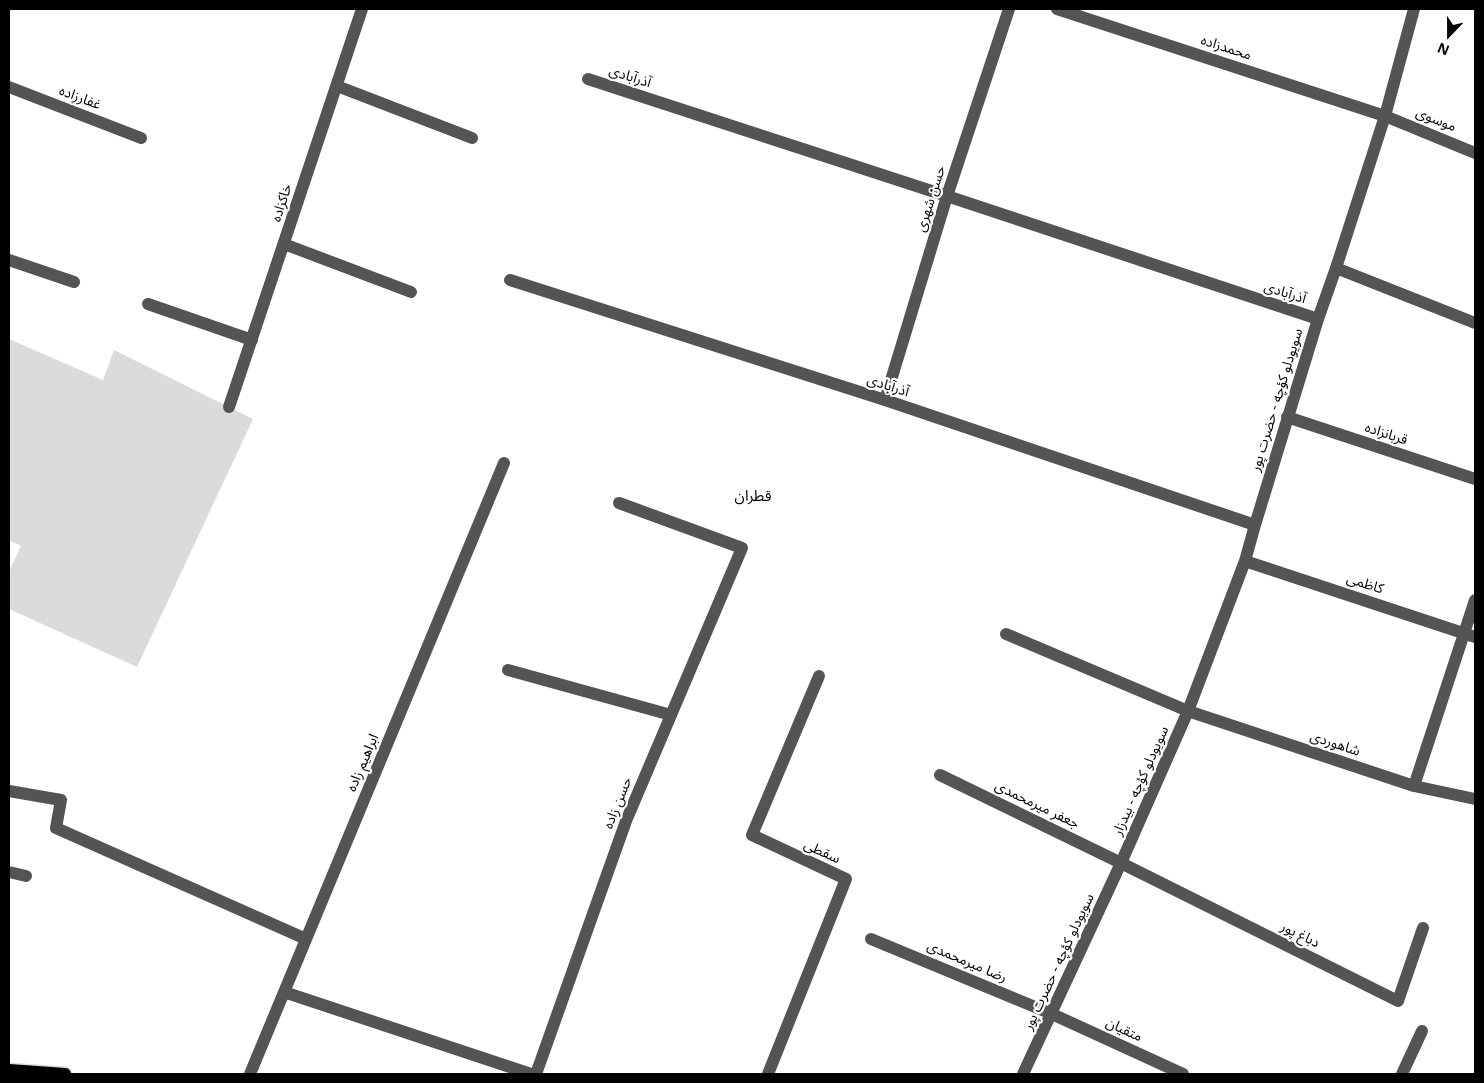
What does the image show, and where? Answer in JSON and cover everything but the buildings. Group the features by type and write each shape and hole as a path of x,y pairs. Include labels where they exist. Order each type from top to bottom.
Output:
{"main road":[{"path":"9,1070 65,1074"}],"street":[{"name":"خاکزاده","path":"229,407 362,9"},
{"name":"حسن شهری","path":"885,400 947,196 1009,9"},
{"name":"محمدزاده","path":"1057,9 1385,116"},
{"name":"سویودلو کؤچه - حضرت پور","path":"1188,710 1245,561 1287,417 1385,116 1414,9"},
{"name":"آذرآبادی","path":"588,79 1318,319"},
{"path":"337,86 472,138"},
{"name":"غفارزاده","path":"9,87 141,138"},
{"name":"موسوی","path":"1385,116 1475,153"},
{"path":"284,244 411,292"},
{"path":"9,260 74,282"},
{"path":"1336,268 1475,322"},
{"name":"آذرآبادی","path":"510,280 885,400 1255,525"},
{"path":"148,304 252,340"},
{"name":"قربانزاده","path":"1287,417 1475,479"},
{"name":"ابراهیم زاده","path":"250,1074 504,463"},
{"name":"حسن زاده","path":"536,1074 626,821 742,548 619,503"},
{"name":"کاظمی","path":"1245,561 1470,635"},
{"path":"1414,786 1470,635 1475,600"},
{"path":"1006,634 1188,710"},
{"path":"508,670 671,714"},
{"name":"سقطی","path":"768,1074 846,879 752,835 819,676"},
{"name":"شاهوردی","path":"1188,710 1414,786 1475,799"},
{"name":"سویودلو کؤچه - بیدزار","path":"1121,863 1188,710"},
{"name":"جعفر میرمحمدی","path":"940,775 1121,863"},
{"path":"9,791 61,800 56,828 306,939"},
{"name":"سویودلو کؤچه - حضرت پور","path":"1023,1074 1121,863"},
{"name":"دباغ پور","path":"1121,863 1398,1000 1423,928"},
{"path":"9,872 26,876"},
{"name":"رضا میرمحمدی","path":"871,939 1052,1014"},
{"path":"284,992 531,1074"},
{"name":"متقیان","path":"1052,1014 1183,1074"},
{"path":"1402,1074 1422,1031"}],"shaded area":[{"path":"9,339 103,380 114,350 253,419 137,667 9,609 9,571 21,546 9,540"}],"district":[{"name":"قطران","path":"753,497"}]}
